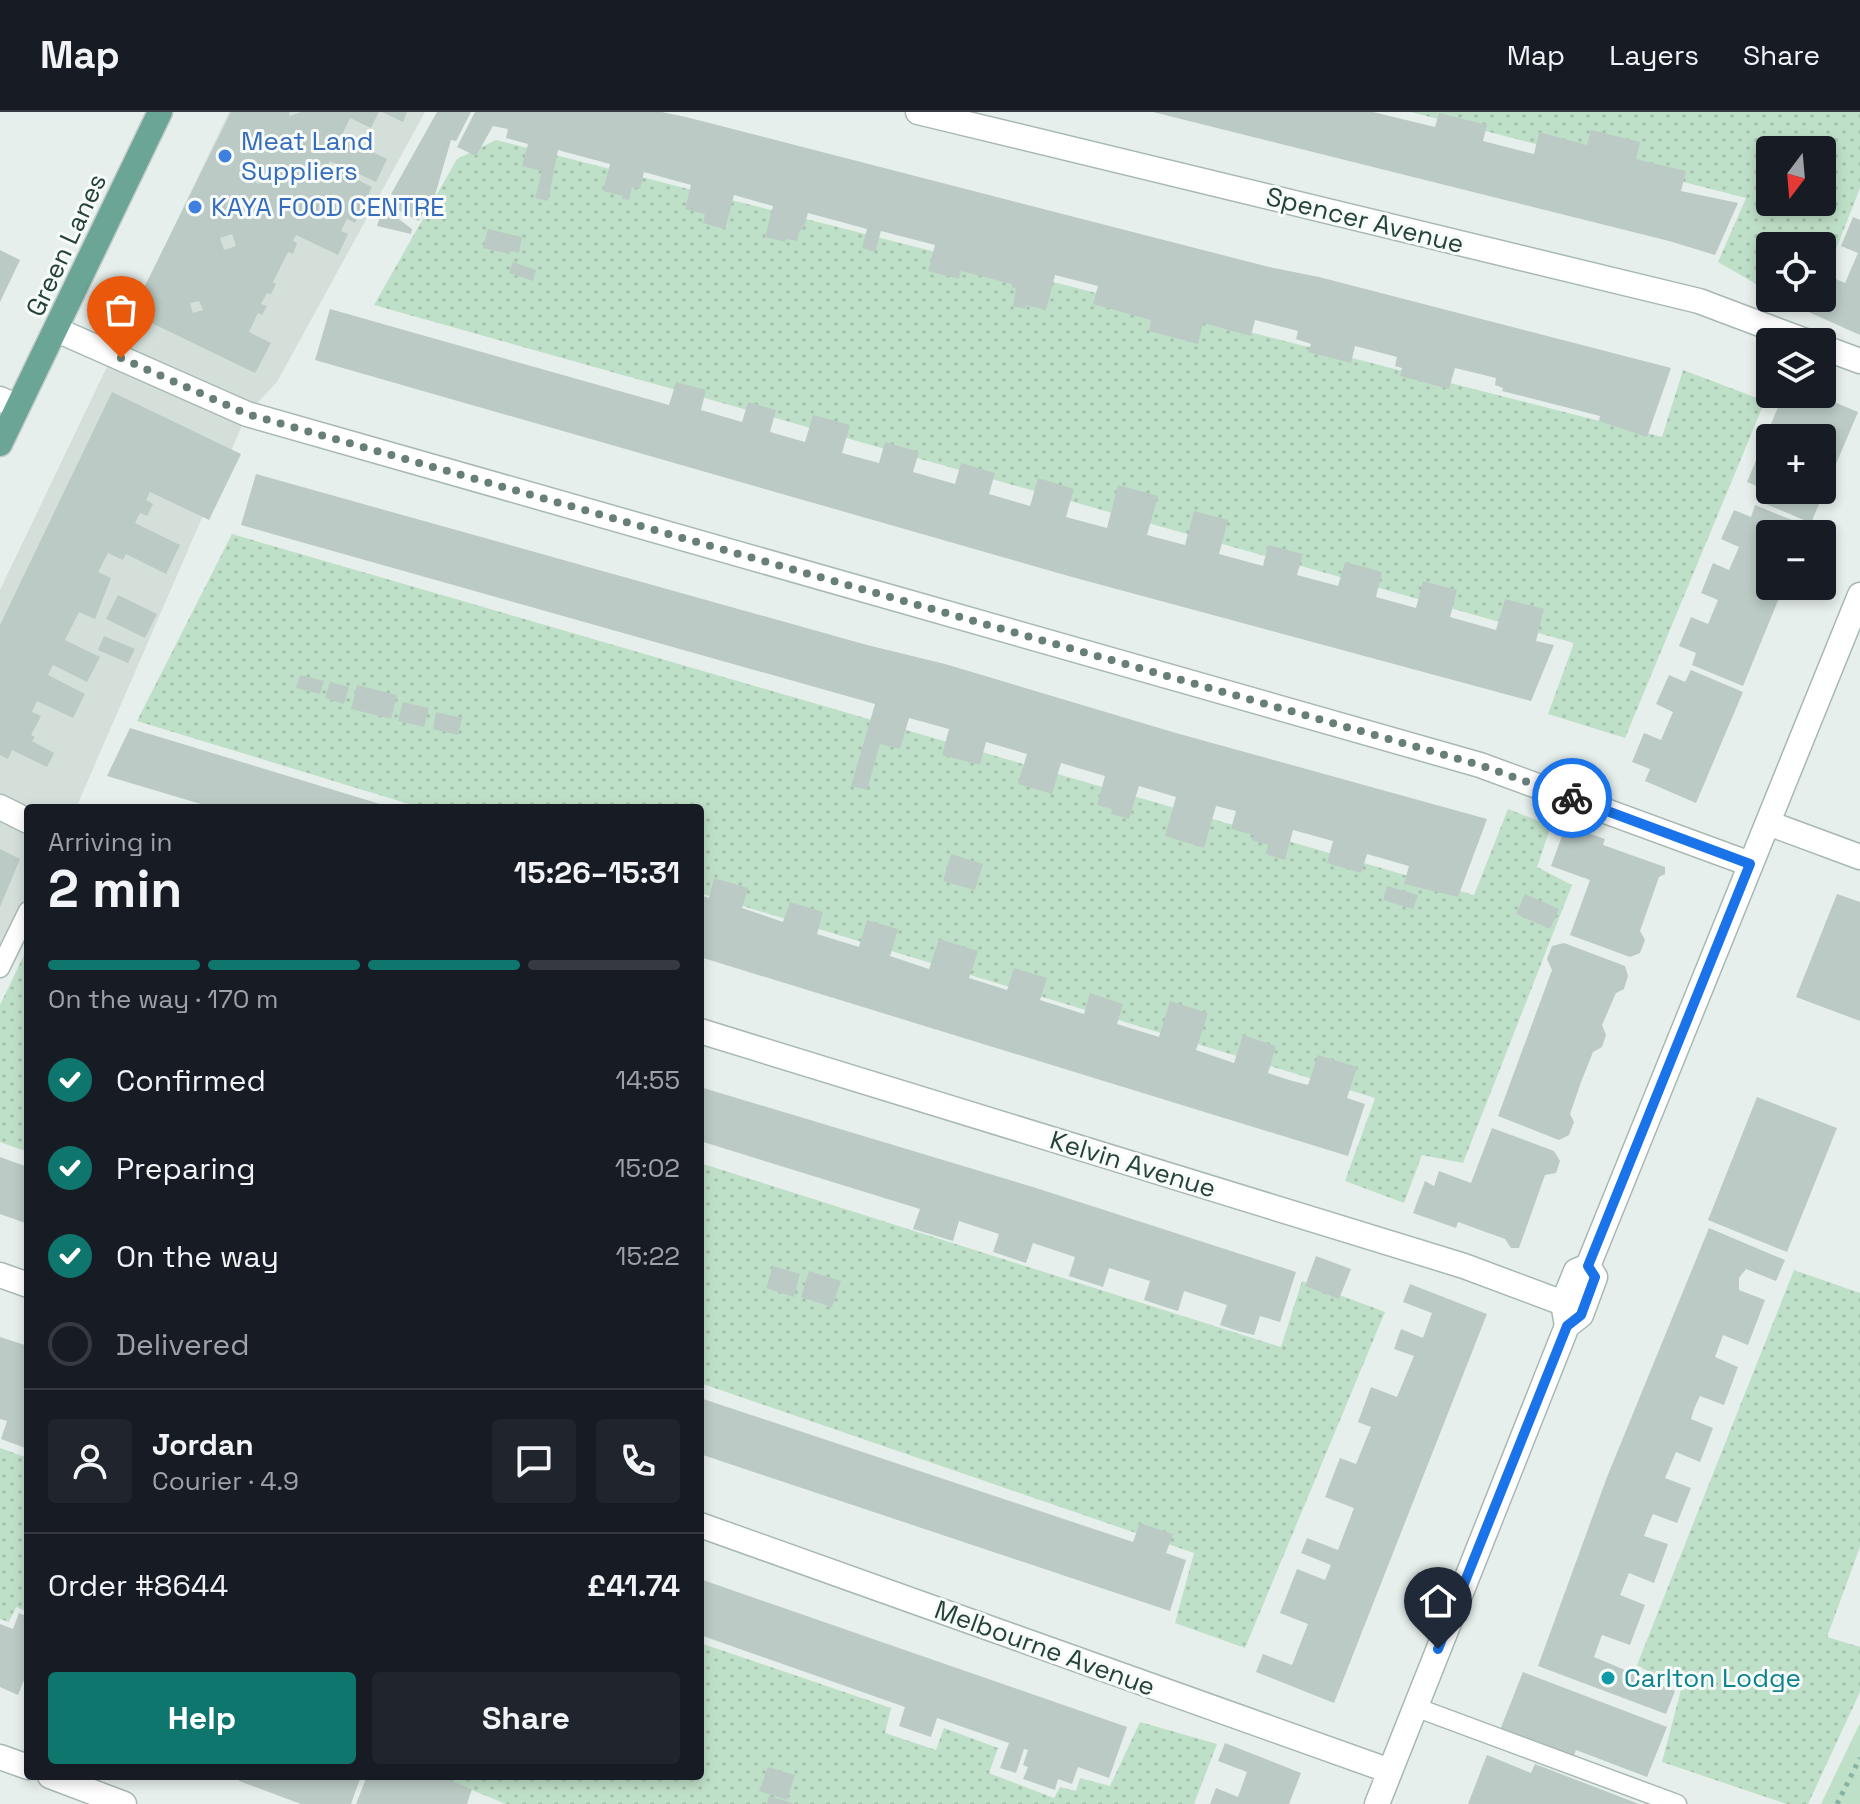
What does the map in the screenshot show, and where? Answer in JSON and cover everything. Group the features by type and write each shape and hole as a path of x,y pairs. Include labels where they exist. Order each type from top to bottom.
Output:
{"main road":[{"name":"Green Lanes","path":"0,444 8,403 57,330 160,112"}],"street":[{"name":"Spencer Avenue","path":"918,112 1699,301 1771,328"},
{"path":"57,330 247,414 1480,765 1750,864"},
{"path":"1836,352 1860,361"},
{"path":"1377,1804 1565,1315 1581,1315 1595,1277 1588,1266 1860,595"},
{"path":"0,807 24,819"},
{"path":"1768,823 1860,857"},
{"name":"Kelvin Avenue","path":"704,1032 1464,1266 1565,1315"},
{"path":"0,1275 24,1284"},
{"name":"Melbourne Avenue","path":"704,1526 1390,1771"},
{"path":"0,1757 24,1766"},
{"path":"61,1780 124,1804"}],"lane":[{"path":"0,968 24,919"},
{"path":"1415,1707 1677,1804"}],"path":[{"path":"1837,1804 1860,1758"}],"shaded area":[{"path":"229,112 425,112 277,382 247,414 78,804 24,804 24,919 0,969 0,590"}],"green space":[{"path":"1411,112 1860,112 1860,188 1836,250 1836,232 1756,232 1756,284 1718,262 1746,198"},
{"path":"496,140 1662,437 1683,370 1756,398 1756,408 1762,408 1625,738 1548,714 1574,643 374,305 457,159"},
{"path":"232,534 1474,895 1508,809 1551,826 1537,867 1572,885 1463,1163 1422,1155 1404,1203 1345,1181 1375,1098 704,894 704,804 409,804 137,721"},
{"path":"24,955 24,1151 0,1142 0,1005"},
{"path":"704,1164 1281,1347 1302,1281 1385,1312 1245,1648 1175,1623 1194,1553 704,1384"},
{"path":"1794,1270 1860,1293 1860,1547 1827,1637 1860,1647 1860,1692 1808,1804 1787,1804 1662,1762 1681,1690 1637,1665"},
{"path":"0,1448 24,1457 24,1610 16,1607 9,1622 0,1619"},
{"path":"704,1644 891,1708 885,1733 936,1750 944,1728 998,1748 989,1773 1054,1798 1060,1787 1076,1791 1080,1778 1110,1786 1140,1722 1217,1744 1194,1804 506,1804 448,1780 704,1780"},
{"path":"1860,1723 1860,1804 1821,1804"}],"building":[{"path":"231,112 289,112 290,116 301,112 379,112 371,128 350,118 341,137 387,159 376,182 330,161 328,165 372,187 355,223 347,219 341,231 348,234 338,255 296,235 293,254 288,252 273,282 276,284 271,294 267,293 261,304 267,306 262,315 258,313 249,332 271,343 255,373 135,315 135,306","holes":["264,170 268,180 257,184 253,173","232,234 236,246 224,250 220,238","199,301 203,310 193,313 190,303"]},
{"path":"382,112 407,112 403,122"},
{"path":"437,112 471,112 456,141 451,140 435,195 440,197 435,214 424,210 419,221 394,208 399,198 391,194"},
{"path":"475,112 662,112 686,117 1671,368 1647,437 1599,421 1600,416 1502,391 1503,388 1495,385 1496,378 1455,368 1449,389 1400,376 1402,368 1395,366 1397,357 1355,346 1351,363 1308,352 1311,344 1296,339 1298,331 1255,320 1251,336 1203,323 1198,344 1149,331 1151,320 1093,304 1098,286 1055,275 1046,310 1026,305 1025,309 1013,306 1016,289 1012,284 961,271 959,279 928,271 935,245 881,231 875,252 862,248 867,229 808,213 797,241 786,239 785,242 765,237 773,206 734,195 725,229 703,223 705,214 685,209 691,185 644,172 640,189 632,187 629,200 622,199 623,196 603,191 610,164 558,150 548,201 535,198 542,171 522,166 528,144 506,138 508,129 493,126 476,156 457,147"},
{"path":"1153,112 1373,112 1435,127 1439,113 1487,125 1483,141 1534,154 1539,132 1587,145 1591,130 1640,142 1636,159 1686,171 1681,191 1738,203 1715,255"},
{"path":"383,207 412,229 411,234 377,226"},
{"path":"1853,217 1860,220 1860,335 1809,312 1836,312 1836,279 1845,283 1858,253 1841,246"},
{"path":"488,229 522,237 519,253 483,248"},
{"path":"0,250 20,260 0,302"},
{"path":"513,262 536,270 533,281 509,273"},
{"path":"330,309 669,405 676,382 706,390 701,410 742,422 748,402 776,410 770,432 805,442 813,415 850,425 842,453 879,463 885,442 919,452 913,472 955,484 961,463 995,473 989,494 1030,506 1038,478 1074,489 1066,517 1107,528 1118,485 1158,496 1147,535 1185,545 1194,511 1228,520 1219,554 1263,566 1268,545 1303,554 1297,575 1338,586 1345,562 1361,566 1382,572 1376,597 1416,608 1423,581 1457,590 1450,617 1496,630 1505,599 1544,609 1536,641 1554,645 1531,701 1072,577 315,360"},
{"path":"112,392 241,454 209,520 150,492 146,500 153,504 147,516 140,513 135,523 180,545 166,574 126,554 123,560 108,553 98,572 111,578 95,619 79,612 65,640 100,657 87,682 53,665 48,675 85,694 73,718 37,701 32,712 41,716 31,735 35,737 32,741 54,753 47,767 12,750 8,759 0,755 0,625"},
{"path":"1836,403 1858,412 1836,464 1836,424 1771,424 1778,408 1836,408"},
{"path":"1756,460 1756,486 1747,482"},
{"path":"256,474 867,645 945,664 1176,733 1487,819 1458,897 1404,884 1409,866 1367,854 1361,873 1327,863 1333,841 1293,830 1285,860 1266,854 1268,845 1252,840 1254,835 1231,829 1236,811 1216,806 1204,848 1165,836 1176,797 1139,786 1129,819 1111,814 1112,809 1097,805 1105,776 1061,763 1052,794 1018,784 1027,754 986,742 980,765 942,755 949,729 909,718 900,749 880,744 867,790 851,786 875,704 241,525"},
{"path":"1766,504 1819,504 1812,520 1804,520"},
{"path":"1755,505 1792,520 1756,520 1756,600 1778,600 1743,686 1692,665 1696,653 1679,646 1691,617 1708,624 1718,600 1701,593 1713,563 1729,570 1739,547 1721,539 1734,510 1751,517"},
{"path":"118,595 157,614 145,638 106,619"},
{"path":"104,636 135,649 128,663 98,650"},
{"path":"1691,670 1743,692 1696,803 1645,781 1650,769 1632,762 1644,733 1661,740 1673,712 1656,704 1669,675 1685,682"},
{"path":"300,675 324,681 320,694 296,688"},
{"path":"330,682 349,687 344,704 325,698"},
{"path":"357,685 397,695 391,719 351,709"},
{"path":"403,702 429,708 424,727 398,721"},
{"path":"436,712 462,718 458,735 433,729"},
{"path":"130,728 380,804 201,804 107,776"},
{"path":"1566,825 1605,839 1603,845 1665,867 1665,874 1659,877 1640,931 1645,940 1640,953 1630,957 1570,935 1590,880 1551,866"},
{"path":"0,849 20,859 0,907"},
{"path":"951,854 983,864 975,890 943,881"},
{"path":"714,878 748,888 742,908 783,922 790,902 823,912 817,934 859,947 867,920 898,929 890,956 929,969 939,939 978,951 969,978 1007,990 1014,968 1047,978 1040,1000 1084,1014 1090,993 1123,1004 1117,1024 1159,1037 1170,1001 1208,1013 1196,1050 1234,1063 1243,1035 1276,1046 1268,1073 1308,1085 1318,1055 1357,1067 1347,1098 1365,1104 1348,1156 704,958 704,896 709,898"},
{"path":"1387,886 1418,895 1413,909 1383,900"},
{"path":"1525,894 1559,909 1550,929 1516,914"},
{"path":"1837,894 1860,902 1860,1021 1796,997"},
{"path":"1564,943 1625,966 1628,976 1624,989 1616,993 1602,1025 1606,1035 1602,1047 1593,1052 1581,1082 1570,1114 1574,1122 1569,1135 1559,1140 1498,1116 1552,970 1547,959 1552,946"},
{"path":"704,1088 1033,1187 1296,1272 1280,1322 1260,1316 1254,1335 1220,1325 1227,1305 1184,1291 1178,1311 1162,1306 1144,1300 1150,1281 1109,1268 1103,1287 1069,1276 1075,1257 1033,1243 1026,1263 993,1252 999,1234 959,1221 953,1241 913,1229 920,1209 704,1142"},
{"path":"1757,1097 1837,1128 1787,1252 1708,1220"},
{"path":"1492,1128 1554,1151 1560,1161 1556,1173 1545,1175 1519,1248 1511,1248 1505,1239 1458,1222 1456,1228 1413,1213 1425,1181 1434,1186 1439,1171 1471,1183"},
{"path":"0,1157 24,1166 24,1223 0,1214"},
{"path":"1709,1228 1785,1260 1776,1281 1746,1269 1739,1278 1739,1290 1765,1300 1748,1345 1723,1335 1715,1357 1738,1367 1724,1405 1700,1396 1691,1419 1713,1428 1700,1462 1676,1452 1665,1478 1691,1488 1677,1523 1653,1514 1649,1523 1644,1536 1668,1544 1654,1583 1629,1573 1620,1595 1645,1605 1630,1645 1602,1635 1594,1657 1675,1691 1666,1714 1538,1666 1607,1477"},
{"path":"1316,1256 1351,1269 1339,1299 1305,1286"},
{"path":"773,1266 800,1274 794,1297 766,1288"},
{"path":"809,1271 841,1281 832,1307 801,1297"},
{"path":"1410,1284 1487,1314 1334,1703 1256,1672 1263,1654 1292,1665 1308,1624 1280,1613 1297,1569 1325,1580 1331,1565 1301,1553 1307,1538 1338,1550 1354,1508 1325,1497 1340,1458 1356,1464 1371,1427 1358,1422 1371,1387 1397,1397 1414,1356 1394,1349 1401,1329 1423,1338 1432,1313 1403,1302"},
{"path":"0,1337 24,1345 24,1448 1,1439 7,1421 0,1419"},
{"path":"704,1399 1133,1542 1140,1523 1173,1534 1166,1553 1186,1560 1170,1611 704,1455"},
{"path":"704,1580 1127,1727 1109,1778 1078,1767 1072,1784 1058,1779 1055,1790 1023,1779 1028,1767 1023,1765 1028,1750 1024,1749 1016,1773 1000,1768 1009,1743 937,1718 931,1737 899,1726 905,1707 704,1636"},
{"path":"19,1613 24,1615 24,1680 18,1695 0,1687 0,1624 13,1629"},
{"path":"1523,1672 1667,1727 1647,1777 1576,1750 1573,1758 1500,1730"},
{"path":"1225,1743 1301,1773 1289,1804 1210,1804 1216,1788 1238,1797 1247,1772 1218,1761"},
{"path":"1487,1755 1531,1773 1535,1764 1639,1804 1468,1804"},
{"path":"768,1767 795,1775 787,1800 759,1791"},
{"path":"360,1780 351,1804 301,1804 239,1781"},
{"path":"365,1780 448,1780 472,1789 467,1804 356,1804"},
{"path":"769,1796 792,1803 792,1804 767,1804"}],"way so far":[{"path":"121,358 247,414 1480,765 1572,798"}],"place":[{"name":"Meat Land Suppliers","path":"225,156"},
{"name":"KAYA FOOD CENTRE","path":"195,207"},
{"name":"Carlton Lodge","path":"1608,1678"}],"route":[{"path":"1438,1649 1567,1326 1581,1315 1595,1277 1588,1266 1750,864 1572,798"}]}
